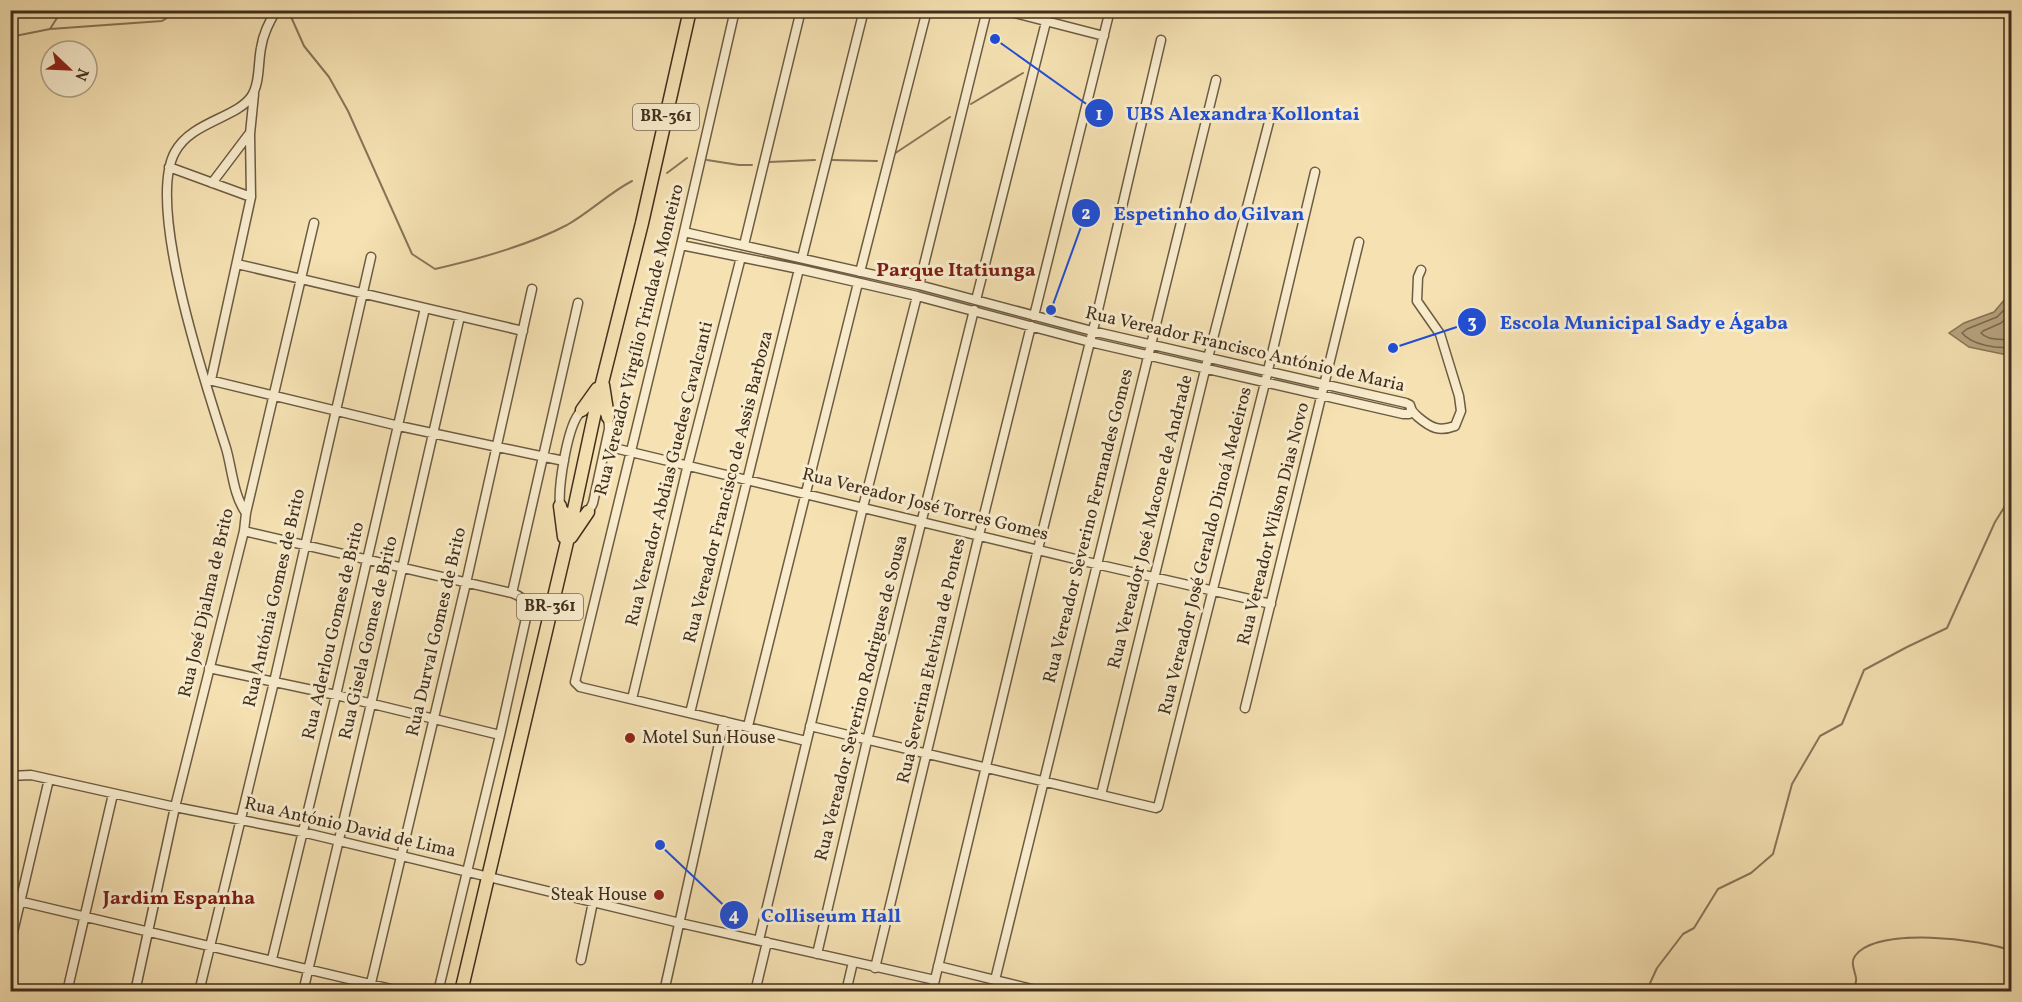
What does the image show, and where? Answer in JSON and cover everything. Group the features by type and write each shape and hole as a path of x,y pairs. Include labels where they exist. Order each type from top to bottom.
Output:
{"main road":[{"name":"BR-361","path":"461,992 690,10"},
{"path":"582,410 602,381"},
{"path":"602,381 608,417"},
{"path":"560,506 566,544"},
{"path":"566,544 588,512"}],"street":[{"path":"208,380 251,197 250,134 255,91 262,39 276,10"},
{"name":"Rua Vereador Virgílio Trindade Monteiro","path":"632,699 580,687 575,682 575,678 684,232 735,10"},
{"path":"744,245 801,10"},
{"path":"802,258 864,10"},
{"path":"860,272 927,10"},
{"path":"919,285 987,10"},
{"path":"1003,10 1104,36"},
{"path":"976,300 1049,10"},
{"path":"1034,316 1110,10"},
{"path":"932,992 1161,40"},
{"name":"Rua Vereador Severino Fernandes Gomes","path":"995,980 1216,80"},
{"path":"246,513 241,504 208,380 191,332 173,254 168,223 169,167 175,152 183,141 202,127 242,105 255,91"},
{"name":"Rua Vereador José Macone de Andrade","path":"1101,795 1208,358 1270,118"},
{"path":"212,183 250,134"},
{"path":"169,167 251,197"},
{"name":"Rua Vereador José Geraldo Dinoá Medeiros","path":"1101,795 1156,808 1162,799 1315,172"},
{"name":"Rua José Djalma de Brito","path":"135,992 176,807 244,531 246,513 314,223"},
{"name":"Rua Vereador Francisco António de Maria","path":"684,232 919,285 1092,331 1406,403 1430,427 1437,430 1455,426 1461,411 1459,396 1440,334 1417,301 1418,277 1421,270"},
{"name":"Rua Vereador Wilson Dias Novo","path":"1245,708 1323,397 1359,242"},
{"path":"681,244 917,296 1090,342 1323,397 1403,414 1409,414 1411,410"},
{"name":"Rua Antónia Gomes de Brito","path":"199,992 274,682 371,257"},
{"name":"Rua Vereador Abdias Guedes Cavalcanti","path":"632,699 688,464 741,257"},
{"path":"237,264 523,331"},
{"name":"Rua Vereador Francisco de Assis Barboza","path":"690,713 800,269"},
{"path":"748,726 858,283"},
{"name":"Rua Durval Gomes de Brito","path":"371,983 466,583 532,289"},
{"path":"755,992 763,941 806,741 917,296"},
{"path":"512,593 578,303"},
{"name":"Rua Aderlou Gomes de Brito","path":"272,960 368,560 425,308"},
{"name":"Rua Vereador Severino Rodrigues de Sousa","path":"817,954 867,741 974,310"},
{"name":"Rua Gisela Gomes de Brito","path":"303,992 460,315"},
{"name":"Rua Severina Etelvina de Pontes","path":"875,968 1031,326"},
{"path":"208,380 399,426 564,461"},
{"path":"596,407 608,417 609,429 595,497 588,512 582,516 572,516 560,506 564,461 575,421 582,410 596,407"},
{"name":"Rua Vereador José Torres Gomes","path":"606,446 1271,604"},
{"path":"244,531 512,593 524,599 528,609 438,992"},
{"path":"209,668 336,695 500,735"},
{"path":"632,699 806,741"},
{"path":"664,992 724,721"},
{"path":"810,726 1101,795"},
{"name":"Rua António David de Lima","path":"10,777 31,775 302,832 487,878 935,980"},
{"path":"10,945 49,779"},
{"path":"67,992 113,794"},
{"path":"10,899 404,992"},
{"path":"581,960 594,902"},
{"path":"846,992 853,962"},
{"path":"938,966 1044,992"}],"water":[{"path":"2011,296 2011,351 2007,355 1969,347 1949,333 1964,323 1994,312 2005,299"}],"waterway":[{"path":"10,37 50,29 62,10"},
{"path":"50,29 162,21 180,10"},
{"path":"288,10 304,46 329,77 348,111 412,254 435,269 502,251 552,233 632,181"},
{"path":"971,104 1023,73"},
{"path":"894,154 950,117"},
{"path":"667,173 687,158"},
{"path":"707,160 752,165"},
{"path":"769,162 815,160"},
{"path":"832,160 877,161"},
{"path":"1646,992 1657,968 1683,934 1694,928 1718,889 1751,873 1773,854 1792,784 1820,736 1842,724 1864,670 1947,628 1995,522 2012,495"},
{"path":"1853,992 1856,980 1853,964 1855,956 1867,947 1885,941 1906,938 1955,939 1978,942 2012,951"}],"place":[{"name":"UBS Alexandra Kollontai","path":"995,39"},
{"name":"Espetinho do Gilvan","path":"1051,310"},
{"name":"Escola Municipal Sady e Ágaba","path":"1393,348"},
{"name":"Motel Sun House","path":"630,738"},
{"name":"Colliseum Hall","path":"660,845"},
{"name":"Steak House","path":"659,895"}],"district":[{"name":"Parque Itatiunga","path":"956,271"},
{"name":"Jardim Espanha","path":"179,899"}]}
